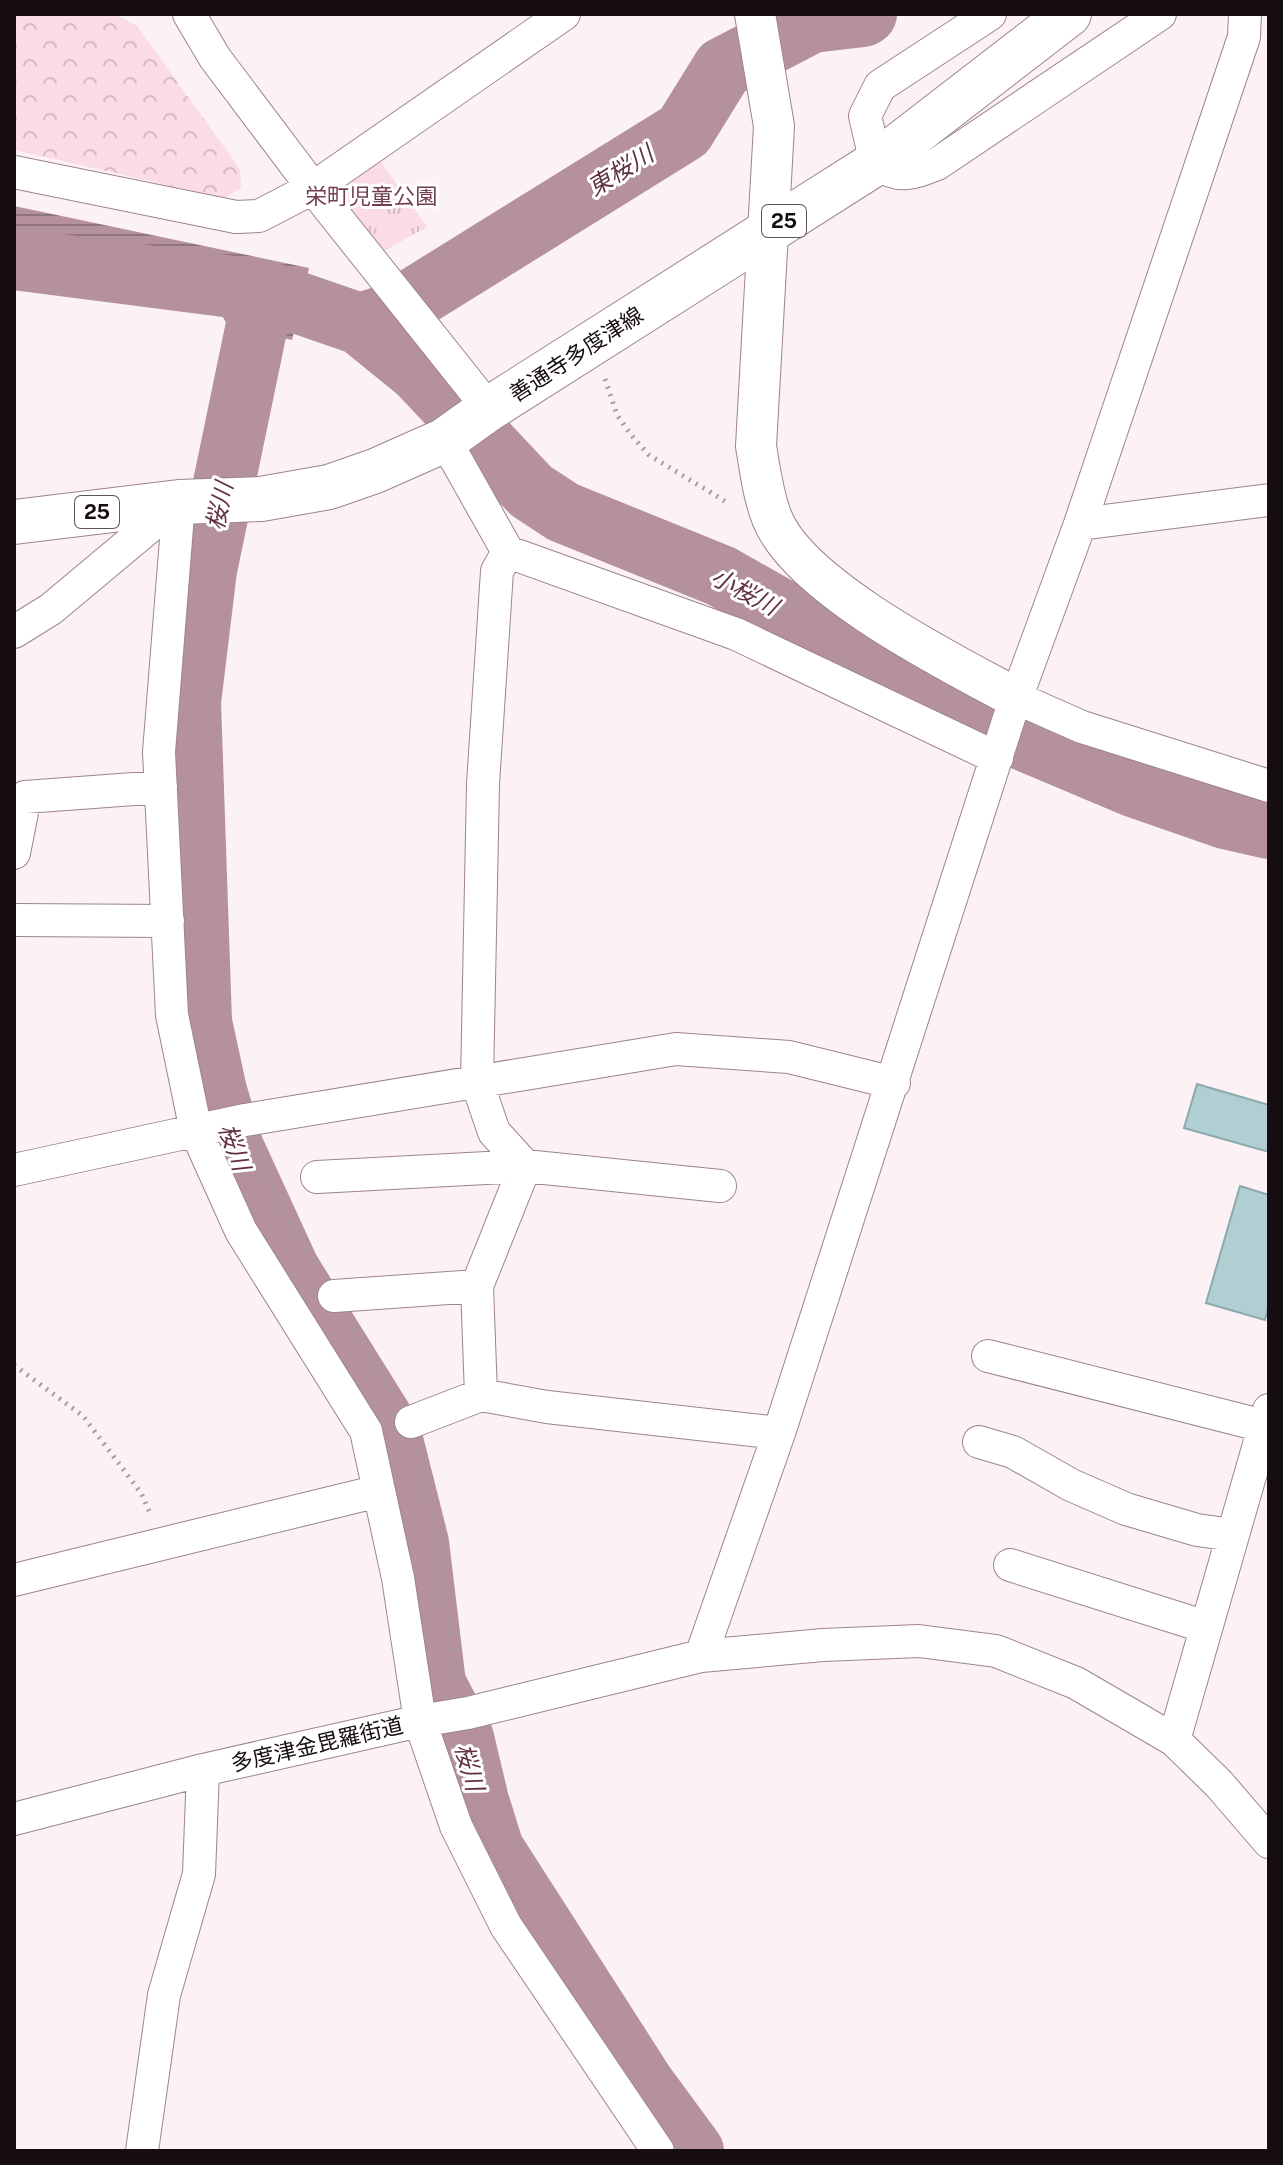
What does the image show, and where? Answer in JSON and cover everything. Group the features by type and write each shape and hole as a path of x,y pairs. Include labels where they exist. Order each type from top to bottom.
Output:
{"main road":[{"name":"善通寺多度津線","path":"14,522 179,502 261,499 329,487 446,440 488,410 876,163 1069,14"}],"street":[{"path":"189,14 215,58 313,188 488,410"},
{"path":"14,172 236,217 259,216 313,188 564,14"},
{"path":"755,14 774,126 756,446 772,519 790,549 858,606 957,666 1013,708 1269,786"},
{"path":"990,14 880,86 865,116 876,163 891,173 917,172 937,164 1160,14"},
{"path":"701,1656 779,1433 1013,708 1080,524 1244,37 1245,14"},
{"path":"446,440 508,552 736,634 997,757"},
{"path":"1080,524 1269,500"},
{"path":"14,632 51,609 179,502"},
{"path":"179,502 159,752 172,1015 197,1131 241,1231 366,1431 398,1578 420,1721 468,1713 701,1656 823,1645 919,1641 996,1651 1076,1683 1174,1740 1219,1784 1269,1842"},
{"path":"508,552 497,571 483,784 477,1082 494,1132 525,1166"},
{"path":"14,853 25,797 161,787"},
{"path":"14,920 168,921"},
{"path":"14,1170 245,1120 676,1049 789,1057 894,1083"},
{"path":"481,1395 477,1286 525,1166"},
{"path":"317,1177 525,1166 720,1186"},
{"path":"334,1296 477,1286"},
{"path":"988,1356 1266,1418 1174,1740"},
{"path":"411,1422 481,1395 547,1407 779,1433"},
{"path":"979,1442 1013,1452 1071,1485 1126,1509 1197,1530 1233,1535"},
{"path":"14,1580 379,1491"},
{"path":"1010,1565 1206,1627"},
{"name":"多度津金毘羅街道","path":"14,1819 203,1770 420,1721 456,1826 506,1926 658,2151"},
{"path":"142,2151 164,1995 199,1874 203,1770"}],"path":[{"path":"604,371 605,384 617,415 649,455 733,506"},
{"path":"14,1365 83,1416 141,1493 164,1544"}],"green space":[{"path":"14,14 105,14 119,16 137,26 240,169 241,188 224,198 14,150"},
{"name":"栄町児童公園","path":"372,149 427,227 382,252 325,183"}],"shaded area":[{"path":"14,206 309,268 292,340 228,326 213,300 170,272 14,269"}],"building":[{"path":"1197,1084 1269,1105 1269,1152 1184,1128"},
{"path":"1240,1186 1269,1195 1269,1305 1265,1320 1206,1303"}],"waterway":[{"name":"東桜川","path":"360,324 386,316 684,131 723,68 812,22 866,14"},
{"name":"小桜川","path":"14,259 264,291 360,324 419,372 531,491 563,512 721,576 970,717 1133,786 1225,818 1269,828"},
{"name":"桜川","path":"264,291 206,570 190,702 201,1022 216,1091 233,1148 289,1270 390,1432 418,1543 435,1684 463,1738 493,1849 643,2083 693,2151"}]}
